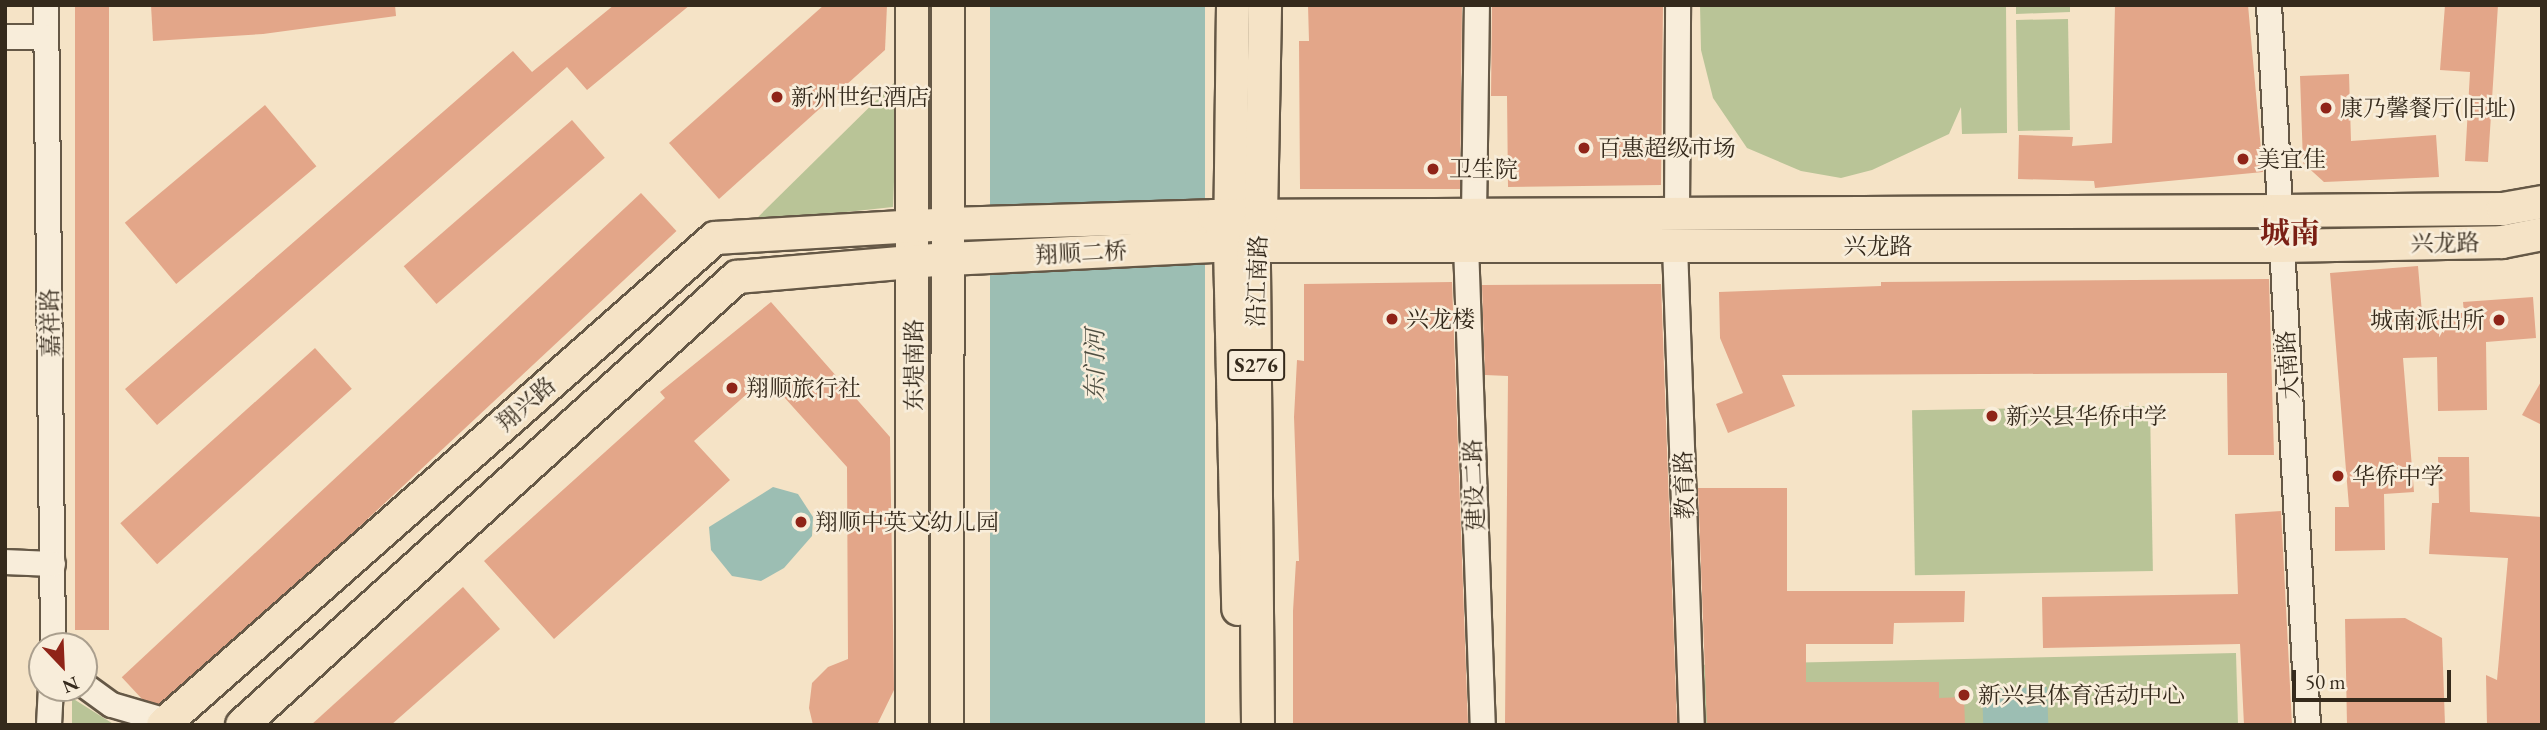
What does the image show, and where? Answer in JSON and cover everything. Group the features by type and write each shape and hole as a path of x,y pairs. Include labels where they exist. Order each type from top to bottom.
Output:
{"main road":[{"name":"东堤南路","path":"912,5 912,725"},
{"name":"东堤南路","path":"947,725 948,5"},
{"name":"沿江南路","path":"1233,5 1241,725"},
{"name":"沿江南路","path":"1258,725 1234,231 1265,5"},
{"name":"兴龙路","path":"1234,231 1470,230 1677,215 2503,209 2542,202"},
{"name":"翔兴路","path":"165,723 715,238 949,224"},
{"name":"翔顺二桥","path":"949,224 1234,231"},
{"name":"兴龙路","path":"1470,230 1675,246 2280,246 2502,242 2542,234"},
{"name":"翔顺二桥","path":"948,259 1234,231"},
{"name":"翔兴路","path":"243,725 737,277 948,259"}],"street":[{"name":"嘉祥路","path":"46,5 54,632"},
{"name":"建设二路","path":"1477,5 1470,230 1483,725"},
{"path":"1677,215 1678,5"},
{"name":"大南路","path":"2269,5 2308,725"},
{"path":"5,37 46,37"},
{"name":"教育路","path":"1675,246 1692,725"},
{"path":"5,562 53,564"},
{"path":"98,695 112,705 165,723"},
{"path":"49,725 50,702"}],"green space":[{"path":"1700,5 2006,5 2007,133 1962,134 1961,107 1949,134 1872,170 1841,178 1801,171 1747,148 1713,98 1701,50"},
{"path":"2016,5 2070,5 2070,12 2016,14"},
{"path":"2068,19 2070,130 2018,131 2016,20"},
{"path":"898,79 893,207 753,222"},
{"path":"2150,406 2153,571 1915,575 1912,410"},
{"name":"新兴县体育活动中心","path":"2236,653 2238,725 1692,725 1691,665"},
{"path":"72,702 78,702 115,725 72,725"}],"water":[{"name":"东门河","path":"990,5 1205,5 1205,725 990,725"},
{"path":"773,487 798,494 813,517 812,536 784,568 761,581 732,576 711,550 709,527"},
{"path":"2047,687 2048,725 1983,725 1982,689"}],"building":[{"path":"75,5 109,5 109,630 75,630"},
{"path":"151,5 395,5 396,16 263,34 153,41"},
{"path":"614,5 690,5 587,90 567,67 157,425 125,389 513,51 532,72"},
{"name":"新州世纪酒店","path":"824,5 887,5 885,50 719,199 669,143"},
{"path":"1308,5 1462,5 1460,189 1300,189 1299,41 1309,41"},
{"path":"1492,5 1663,5 1661,185 1508,187 1507,96 1491,96"},
{"path":"2115,5 2248,5 2263,172 2095,188 2094,181 2018,179 2019,135 2073,137 2072,146 2112,143"},
{"path":"2445,5 2498,5 2488,162 2465,161 2470,72 2440,70"},
{"name":"康乃馨餐厅(旧址)","path":"2349,74 2351,141 2436,135 2439,177 2324,182 2303,163 2300,76"},
{"path":"265,105 316,166 176,284 125,223"},
{"path":"572,120 605,158 437,304 404,266"},
{"path":"641,193 676,231 157,715 122,677"},
{"path":"2418,266 2422,313 2464,313 2463,302 2533,297 2536,338 2486,342 2487,410 2438,411 2437,357 2403,358 2414,492 2384,494 2385,550 2335,551 2335,507 2349,507 2330,273"},
{"path":"2269,279 2274,455 2228,455 2227,373 1782,375 1795,406 1728,433 1716,404 1743,393 1720,338 1719,292 1881,286 1881,282"},
{"path":"1452,282 1468,725 1293,725 1293,611 1296,561 1299,561 1294,417 1297,360 1304,361 1304,284"},
{"path":"1661,284 1677,725 1505,725 1508,376 1485,375 1482,285"},
{"path":"771,302 890,437 894,690 877,725 813,725 809,708 812,683 828,667 848,659 847,467 766,377 694,441 730,480 554,639 484,561 665,398 660,392"},
{"path":"315,348 352,389 157,564 120,523"},
{"path":"2542,380 2542,425 2522,415"},
{"path":"2438,457 2469,457 2470,512 2542,517 2542,725 2487,725 2486,675 2497,680 2508,558 2429,554 2432,503 2439,503"},
{"path":"1698,488 1787,488 1787,591 1965,591 1964,622 1894,623 1893,644 1806,644 1806,682 1939,682 1939,698 1964,697 1965,725 1707,725"},
{"path":"2281,511 2292,725 2244,725 2240,644 2043,648 2042,597 2238,594 2235,514"},
{"path":"463,587 500,629 391,725 311,725"},
{"path":"2405,618 2442,638 2445,725 2347,725 2345,619"}],"place":[{"name":"新州世纪酒店","path":"777,97"},
{"name":"康乃馨餐厅(旧址)","path":"2326,108"},
{"name":"百惠超级市场","path":"1584,148"},
{"name":"美宜佳","path":"2243,159"},
{"name":"卫生院","path":"1433,169"},
{"name":"兴龙楼","path":"1392,319"},
{"name":"城南派出所","path":"2499,320"},
{"name":"翔顺旅行社","path":"732,388"},
{"name":"新兴县华侨中学","path":"1992,416"},
{"name":"华侨中学","path":"2338,476"},
{"name":"翔顺中英文幼儿园","path":"801,522"},
{"name":"新兴县体育活动中心","path":"1964,695"}],"district":[{"name":"城南","path":"2290,233"}]}
